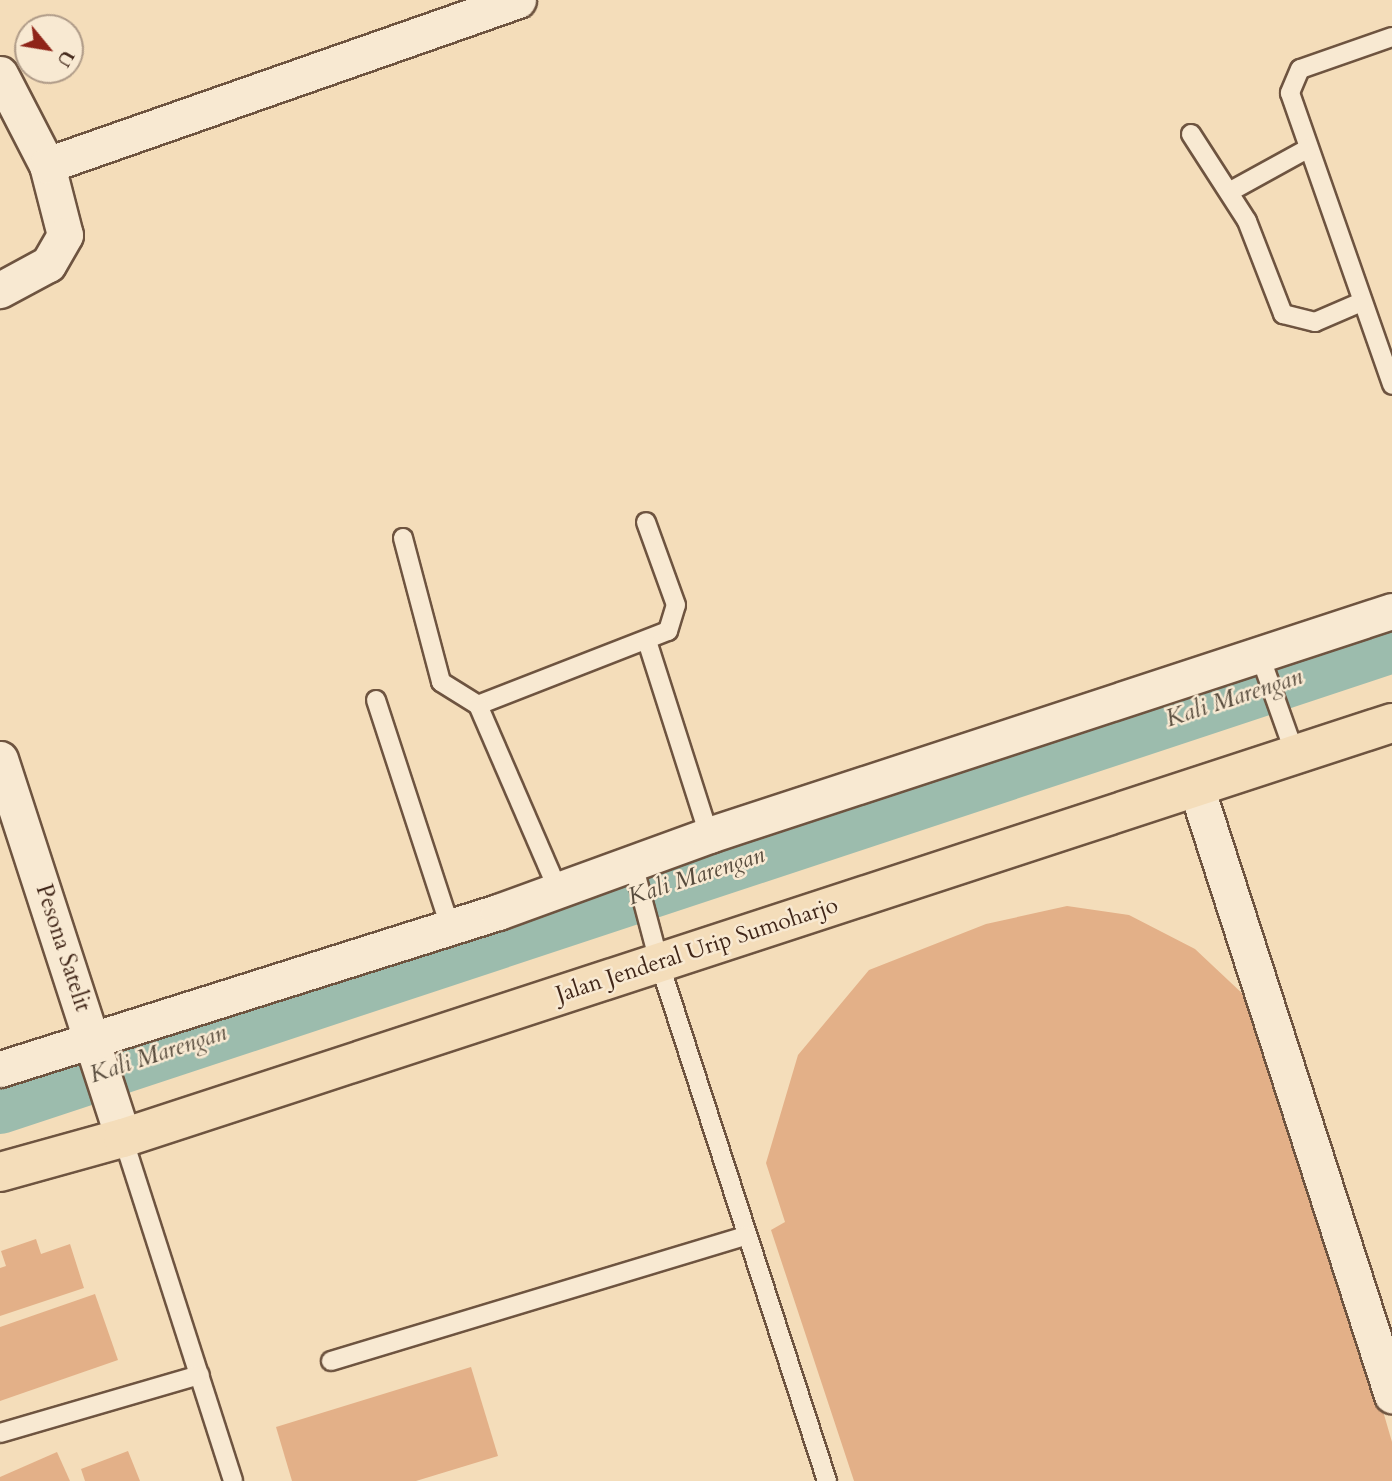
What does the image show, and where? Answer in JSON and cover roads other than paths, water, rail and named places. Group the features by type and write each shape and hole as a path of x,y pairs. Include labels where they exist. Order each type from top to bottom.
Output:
{"highway":[{"name":"Jalan Jenderal Urip Sumoharjo","path":"0,1172 119,1125 654,946 1197,790 1392,723"}],"street":[{"path":"47,165 518,0"},
{"path":"0,74 47,165 61,207 62,246 38,271 0,290"},
{"path":"0,1069 97,1050 558,890 635,872 709,835 1262,662 1392,611"},
{"name":"Pesona Satelit","path":"0,759 97,1050 119,1125"},
{"path":"1197,790 1385,1350 1392,1395"}],"lane":[{"path":"1392,37 1296,71 1290,93 1359,303 1392,385"},
{"path":"1191,134 1258,243 1271,296 1283,314 1315,322 1359,303"},
{"path":"1229,192 1310,148"},
{"path":"478,705 648,644 671,628 676,605 646,522"},
{"path":"403,538 442,682 478,705 558,890"},
{"path":"648,644 709,835"},
{"path":"1262,662 1296,754"},
{"path":"376,700 450,927"},
{"path":"635,872 654,946 827,1481"},
{"path":"119,1125 233,1481"},
{"path":"331,1361 746,1236"},
{"path":"0,1433 200,1375"}],"waterway":[{"name":"Kali Marengan","path":"0,1106 1392,645"}]}
